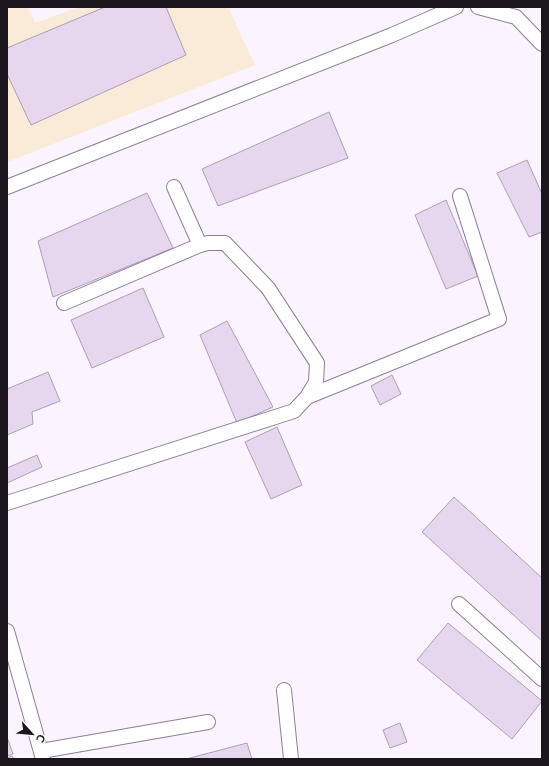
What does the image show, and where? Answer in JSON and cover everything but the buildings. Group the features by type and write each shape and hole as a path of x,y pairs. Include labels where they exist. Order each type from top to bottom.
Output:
{"street":[{"path":"7,187 384,38 456,7"},
{"path":"478,7 516,17 542,44"},
{"path":"174,187 200,245"},
{"path":"307,397 499,319 460,196"},
{"path":"7,503 294,411 307,397 316,382 317,363 268,288 225,243 208,243 200,245 64,303"},
{"path":"459,604 542,679"},
{"path":"7,630 42,755 208,722"},
{"path":"284,690 291,759"}],"shaded area":[{"path":"7,7 28,7 35,23 79,7 228,7 255,65 7,162"}]}
